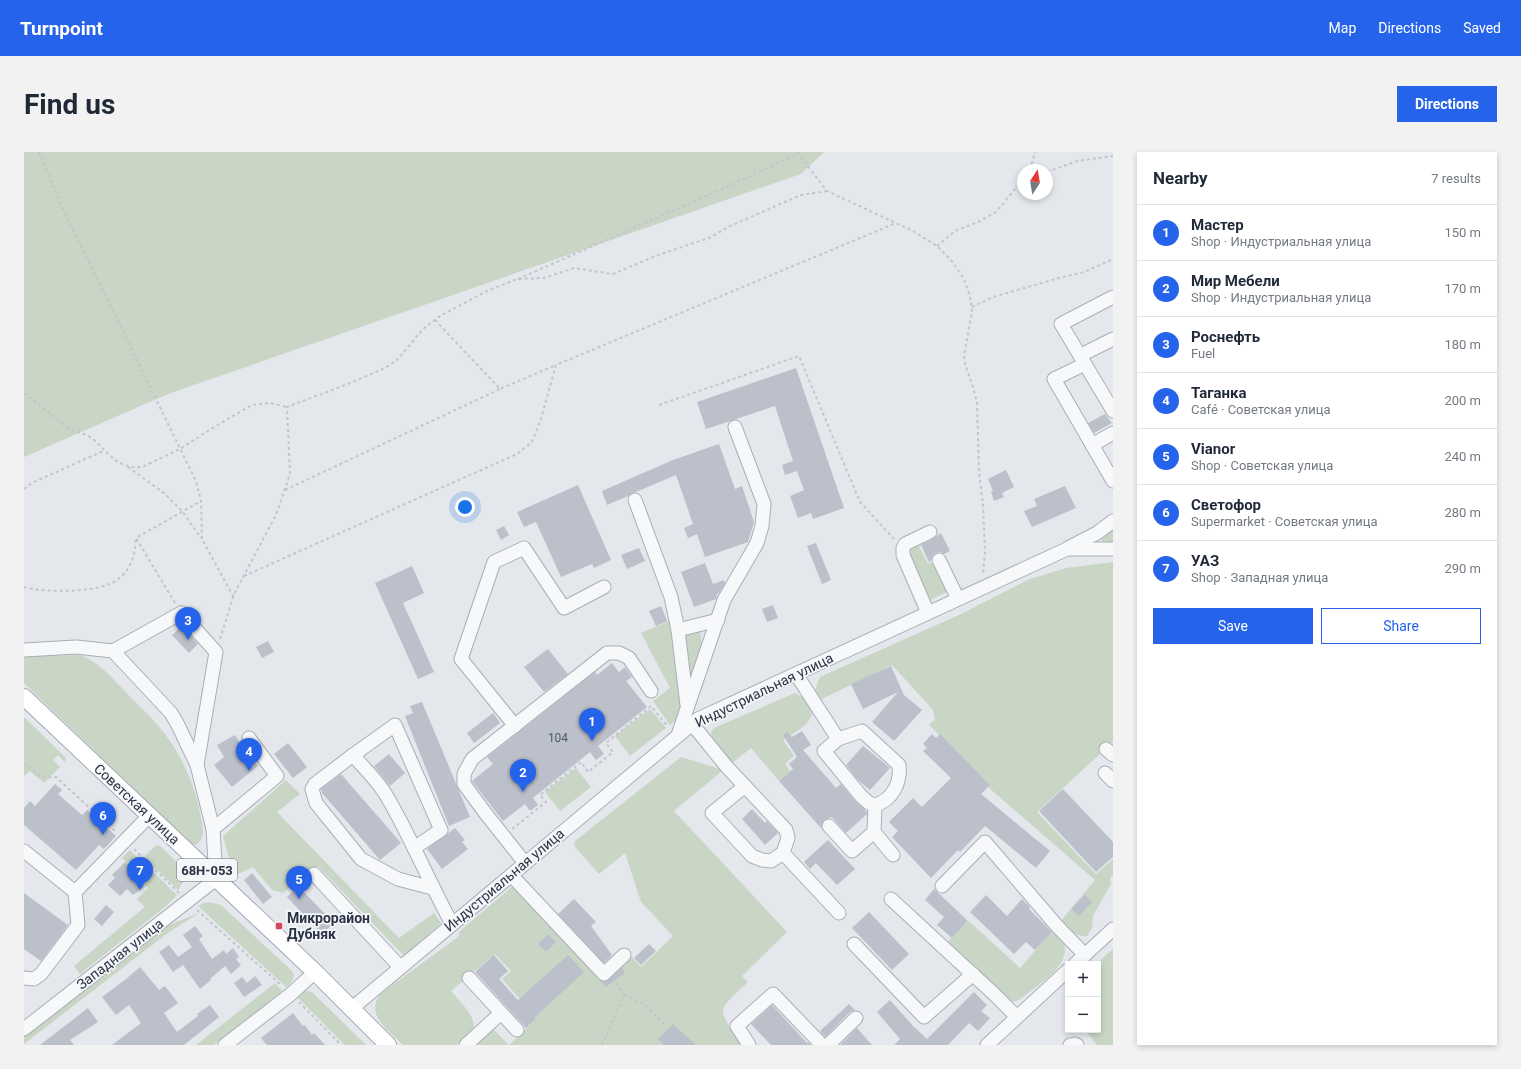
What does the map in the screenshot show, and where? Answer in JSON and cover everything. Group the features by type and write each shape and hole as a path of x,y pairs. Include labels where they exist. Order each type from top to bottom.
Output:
{"main road":[{"name":"Советская улица","path":"24,697 315,972 388,1045"}],"street":[{"path":"1111,403 1062,324 1113,297"},
{"path":"1113,339 1054,379 1113,482"},
{"path":"677,736 724,600 757,543 762,526 764,504 735,427"},
{"path":"1092,444 1113,433"},
{"path":"635,500 671,597 678,630 687,709"},
{"path":"1067,549 1097,533 1113,521"},
{"path":"928,613 903,555 903,548 905,544 930,532"},
{"path":"515,726 460,659 494,562 524,548 564,608 604,587"},
{"name":"Индустриальная улица","path":"351,1009 698,719 1067,549 1113,549"},
{"path":"938,560 958,599"},
{"path":"24,650 76,647 113,651 181,613 216,652 196,765"},
{"path":"678,630 718,620"},
{"path":"113,651 171,713 178,725 196,765 213,829 216,879"},
{"path":"525,863 464,784 464,774 472,759 607,653 619,653 629,658 651,691"},
{"path":"796,674 838,739"},
{"path":"692,724 745,786 786,830 788,838 783,853 771,861 762,860 752,856 712,813 745,786"},
{"path":"414,848 441,830 395,725 315,784 312,789 316,802 360,859 398,879 432,888"},
{"path":"862,731 899,765 899,778 896,788 885,800 875,805 869,803 861,796 824,751 838,739 862,731"},
{"path":"213,829 277,776 249,738"},
{"path":"353,755 385,794 414,848 432,888 452,924"},
{"path":"875,805 874,832 893,855"},
{"path":"74,892 149,816"},
{"path":"829,826 852,851 874,832"},
{"path":"942,886 985,842 1057,926 1085,955"},
{"path":"24,851 74,892 78,925 41,974 34,979 24,978"},
{"path":"783,853 838,913"},
{"path":"314,874 400,967"},
{"path":"511,875 604,974 624,955"},
{"name":"Западная улица","path":"24,1029 216,879"},
{"path":"891,899 973,974 1017,1017"},
{"path":"1078,961 1113,929"},
{"path":"854,944 924,1017 973,974"},
{"path":"225,1045 291,994 315,972"},
{"path":"987,1045 1065,973"},
{"path":"469,978 517,1030"},
{"path":"749,1045 737,1026 773,994 822,1045"},
{"path":"466,1045 500,1013"},
{"path":"828,1045 856,1018"},
{"path":"1070,1045 1077,1045"}],"path":[{"path":"39,152 60,203 196,481 201,501 202,540"},
{"path":"127,467 142,468 180,449 252,405 270,403 287,407 385,368 397,360 423,329 440,316 486,291 517,279 729,186 798,152 828,191 896,222 937,246 951,260 964,279 972,307 964,364 974,387 977,402 979,472 983,504 985,552 982,588"},
{"path":"1032,164 1035,152"},
{"path":"1053,170 1077,161 1113,156"},
{"path":"937,246 955,231 978,222 996,212 1017,188"},
{"path":"517,279 544,278 574,268 613,274 658,255 709,238 730,226 801,195 828,191"},
{"path":"284,490 500,389 896,222"},
{"path":"972,307 993,297 1084,272 1113,259"},
{"path":"435,320 500,389"},
{"path":"659,405 799,356 860,502 903,548"},
{"path":"243,576 517,454 532,442 540,422 556,365"},
{"path":"24,393 69,428 83,433 93,439 103,451 116,461 164,493 182,511 202,540 233,596"},
{"path":"216,652 233,596 276,515 290,474 287,407"},
{"path":"24,489 32,483 103,451"},
{"path":"136,538 201,501"},
{"path":"24,587 35,590 62,591 99,588 117,580 130,566 135,552 136,538"},
{"path":"136,538 181,613"},
{"path":"503,836 546,802 540,795 581,762 588,772 613,752 606,743 651,706 677,736"},
{"path":"24,763 42,778 56,777 113,830"},
{"path":"134,849 187,901 291,994 341,1045"},
{"path":"142,880 154,869"},
{"path":"607,971 624,995 644,1003 665,1025"},
{"path":"602,1045 624,995"}],"green space":[{"path":"24,152 824,152 801,174 168,394 24,457"},
{"path":"1113,530 1113,544 1103,542 1101,540 1101,537"},
{"path":"917,542 928,564 932,562 947,592 928,601 907,551"},
{"path":"1113,562 1113,742 1037,812 1096,874 1113,859 1113,875 1110,878 1111,884 1093,916 1092,928 1087,936 1080,936 1059,923 1095,880 988,787 990,785 929,725 935,719 933,710 892,665 820,700 815,691 820,677 961,614 1030,579 1066,568"},
{"path":"673,619 682,701 679,717 670,725 653,701 670,688 641,633"},
{"path":"700,631 702,646 691,682 684,649 685,637 687,633"},
{"path":"80,655 97,664 112,677 160,728 172,743 188,774 199,807 203,833 201,840 195,845 190,843 24,683 24,656"},
{"path":"795,693 806,699 812,713 811,718 805,725 783,740 794,756 785,764 790,771 779,781 751,748 731,764 712,740 711,732 714,728"},
{"path":"650,709 666,728 630,756 615,736"},
{"path":"24,717 66,758 65,762 58,755 53,760 60,767 44,783 30,771 24,776"},
{"path":"681,757 723,770 674,811 787,932 742,976 748,982 724,1007 723,1011 726,1021 742,1045 509,1045 537,1018 502,979 511,971 495,954 451,991 470,1015 474,1025 470,1033 456,1045 403,1045 386,1029 377,1016 375,1009 376,1002 380,994 458,937 460,931 514,885 605,978 630,955 641,967 673,936 641,902 625,853 599,874 574,846 575,841"},
{"path":"576,768 591,787 560,811 545,792"},
{"path":"286,780 300,794 277,812 399,938 434,913 441,923 404,956 319,867 312,867 283,893 272,890 253,867 234,876 223,836"},
{"path":"156,845 160,846 184,869 186,877 178,890 144,857"},
{"path":"130,850 150,870 140,880 131,871 133,869 122,858"},
{"path":"153,872 177,895 166,906 80,974 74,966 145,907 137,899 148,888 142,882"},
{"path":"209,902 221,905 292,971 293,978 290,984 286,987 198,906"},
{"path":"199,913 169,932 24,1044 24,1035 84,991 164,927"},
{"path":"969,921 1020,968 1055,928 1063,939 1065,949 1063,959 1058,967 1041,983 1020,999 1011,1001 988,984 948,941"},
{"path":"1113,949 1113,1045 1097,1045 1087,1033 1101,1033 1101,961 1099,961"},
{"path":"275,983 282,991 214,1045 196,1045"},
{"path":"301,990 312,992 366,1045 345,1045 294,994"},
{"path":"493,1029 509,1045 472,1045"}],"building":[{"path":"796,368 844,508 813,519 811,513 798,518 790,496 804,490 797,471 785,475 782,465 793,461 775,406 706,429 697,402"},
{"path":"1105,414 1112,423 1094,433 1088,423"},
{"path":"719,444 735,489 742,486 754,522 748,542 705,557 697,534 688,538 684,528 693,524 676,475 607,505 602,491 673,460"},
{"path":"1006,470 1014,487 1002,493 1004,497 994,501 991,492 993,491 988,479"},
{"path":"578,485 611,560 594,568 592,564 561,577 536,522 524,527 517,512"},
{"path":"1065,486 1076,508 1032,527 1024,511 1037,506 1034,499"},
{"path":"504,526 509,535 501,540 496,530"},
{"path":"941,533 950,551 944,554 940,552 935,553 929,562 921,545"},
{"path":"816,543 831,580 822,584 807,546"},
{"path":"639,548 645,561 627,569 621,555"},
{"path":"705,563 713,584 724,580 725,583 717,594 716,599 694,607 681,572"},
{"path":"412,566 424,593 403,603 434,672 418,679 375,583"},
{"path":"773,605 778,618 767,622 762,609"},
{"path":"661,606 667,621 656,626 649,611"},
{"path":"182,626 198,644 189,653 172,635"},
{"path":"268,641 274,652 262,658 256,647"},
{"path":"548,649 568,674 544,692 524,667"},
{"path":"612,663 619,672 625,667 632,677 626,681 647,707 598,746 604,754 596,760 590,752 533,798 538,805 530,811 525,804 503,821 472,781 493,764 487,757 595,672 597,675"},
{"path":"891,666 904,695 922,710 894,741 872,722 898,692 863,709 851,684"},
{"path":"422,702 470,817 449,826 405,716 413,713 410,706"},
{"path":"493,713 500,723 474,743 467,733"},
{"path":"802,731 811,745 803,750 836,788 841,784 855,801 867,812 867,814 846,833 832,817 824,820 821,828 779,781 793,769 789,764 797,757 783,735 787,732 792,737"},
{"path":"932,734 936,738 940,734 990,785 981,794 1050,851 1036,868 985,826 960,852 958,850 931,878 892,837 898,831 889,822 913,798 922,807 951,778 923,751 927,748 923,744"},
{"path":"235,735 243,748 258,766 232,787 214,765 224,757 217,745"},
{"path":"288,743 307,767 293,778 274,754"},
{"path":"863,746 890,768 870,790 858,780 846,765"},
{"path":"389,754 405,773 390,786 374,766"},
{"path":"341,774 401,843 380,860 322,793 321,789"},
{"path":"55,784 62,790 58,794 82,815 87,810 116,836 104,849 99,845 76,870 24,825 24,808 30,801 35,806"},
{"path":"1063,789 1113,842 1113,857 1096,872 1039,811"},
{"path":"752,809 765,823 767,821 778,833 765,845 742,819"},
{"path":"455,828 465,840 462,842 468,849 442,869 427,849"},
{"path":"828,840 855,869 837,885 816,863 810,869 804,862"},
{"path":"125,862 133,869 130,872 145,886 133,895 127,889 120,896 108,885 115,878 112,875"},
{"path":"252,873 272,897 263,904 244,880"},
{"path":"298,886 334,923 322,934 287,897"},
{"path":"934,889 968,921 952,938 937,925 944,917 925,900"},
{"path":"24,893 68,925 41,961 24,949"},
{"path":"986,895 1007,916 1022,899 1030,907 1029,909 1052,932 1035,950 1026,942 1014,954 970,912"},
{"path":"1085,895 1092,902 1079,916 1071,909"},
{"path":"574,899 596,922 591,926 612,955 604,963 558,914"},
{"path":"106,905 114,912 102,926 94,919"},
{"path":"869,912 909,954 892,970 852,928"},
{"path":"195,926 203,936 199,939 212,959 224,950 226,954 233,948 239,957 236,959 241,965 231,974 225,966 200,989 183,965 173,972 159,952 169,945 178,957 192,947 183,935"},
{"path":"548,934 556,942 546,952 538,944"},
{"path":"649,944 656,951 641,965 634,958"},
{"path":"494,955 508,971 499,979 518,1000 568,955 584,972 535,1017 536,1019 526,1028 475,972"},
{"path":"140,967 159,990 165,986 178,1003 164,1013 177,1032 198,1016 197,1014 210,1005 219,1017 184,1045 112,1045 141,1023 129,1005 116,1015 102,997"},
{"path":"622,968 625,973 606,987 600,981 605,982 609,980"},
{"path":"255,976 262,985 244,997 234,983 242,977 247,983"},
{"path":"974,992 987,1005 981,1011 990,1018 978,1031 969,1023 948,1045 894,1045 900,1039 877,1012 890,1000 913,1026 927,1039"},
{"path":"849,1004 855,1010 850,1012 825,1037 820,1031"},
{"path":"772,1005 807,1043 808,1042 811,1045 771,1045 751,1024"},
{"path":"88,1008 98,1022 70,1040 74,1045 40,1045"},
{"path":"293,1013 303,1026 305,1025 312,1035 314,1033 325,1045 267,1045 261,1038"},
{"path":"673,1024 696,1045 664,1045 658,1039"},
{"path":"857,1028 872,1045 840,1045"}],"place":[{"name":"Роснефть","path":"188,640"},
{"name":"Мастер","path":"592,741"},
{"name":"Таганка","path":"249,771"},
{"name":"Мир Мебели","path":"523,792"},
{"name":"Светофор","path":"103,835"},
{"name":"УАЗ","path":"140,890"},
{"name":"Vianor","path":"299,899"},
{"name":"Микрорайон Дубняк","path":"279,926"}]}
